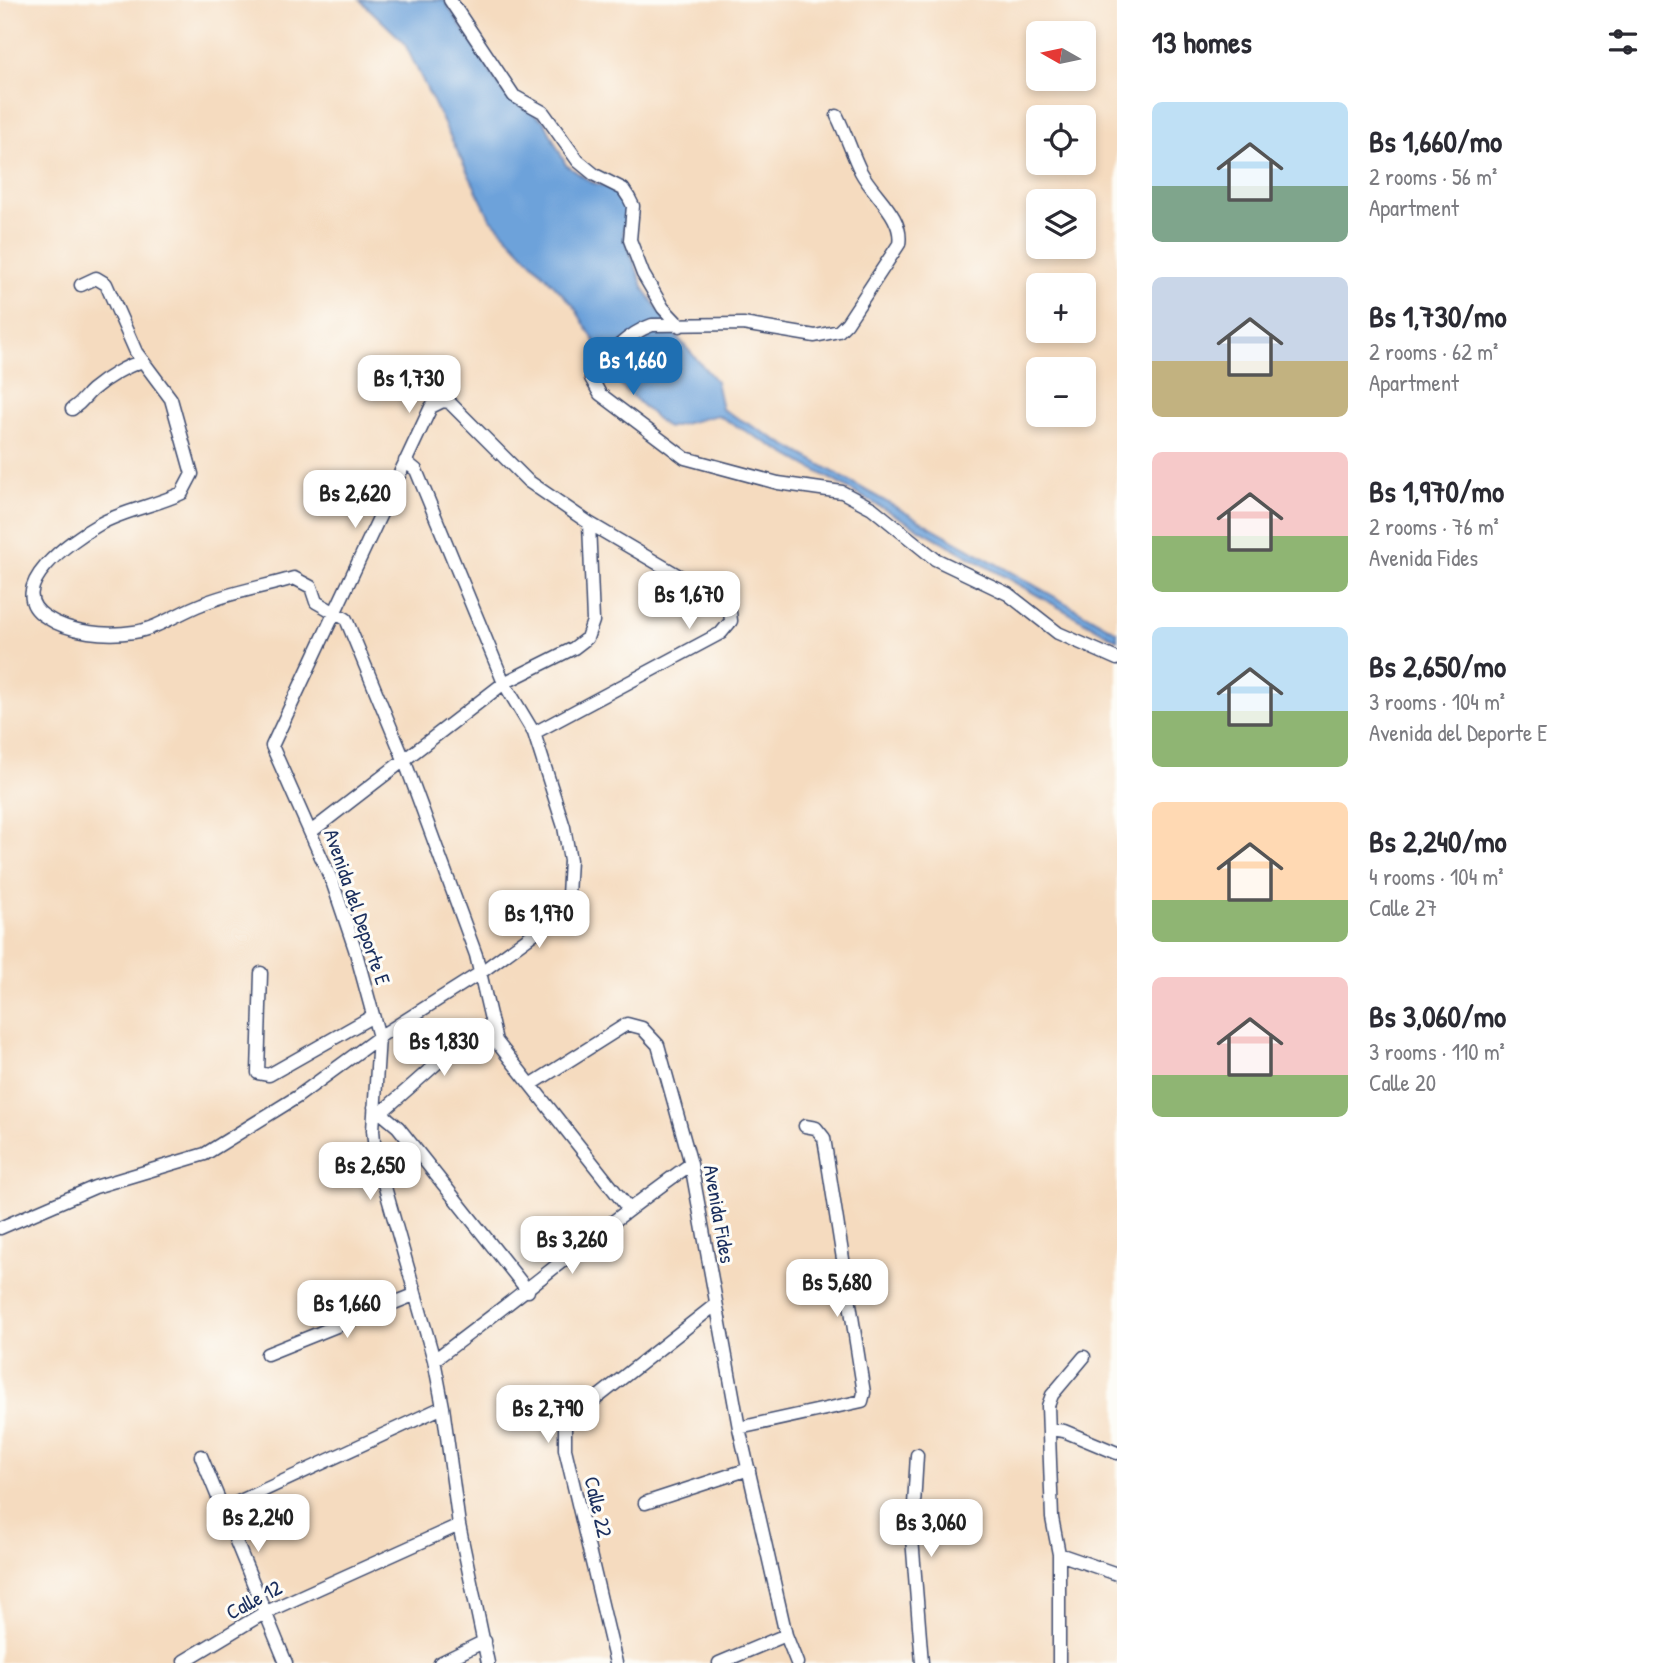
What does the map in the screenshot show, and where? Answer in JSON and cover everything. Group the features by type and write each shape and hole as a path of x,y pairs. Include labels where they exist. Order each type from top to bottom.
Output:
{"street":[{"path":"450,0 493,69 514,96 542,112 578,160 595,175 623,189 633,206 630,240 643,274 663,308 680,326"},
{"path":"837,116 861,172 891,213 900,236 899,244 858,308 839,331 826,334 743,324 652,326 638,330 596,369 591,378 592,384 600,394 685,458 778,483 842,492 872,508 935,559 1007,594 1058,633 1117,659"},
{"path":"81,285 96,278 106,284 124,328 143,361 171,399 192,465 190,480 182,493 109,520 77,539 36,575 32,586 37,609 45,617 72,629 134,632 206,602 294,579 304,581 311,587 316,602 346,618 405,762 480,973 496,1041 628,1208"},
{"path":"72,409 86,400 90,391 131,364 143,361"},
{"path":"335,612 431,407 443,401 449,402 527,481 589,523 724,603 730,612 731,621 725,630 534,733"},
{"path":"0,1228 95,1187 205,1154 296,1097 379,1037 480,973 544,926 568,895 570,860 564,827 534,733 504,683 415,470 405,461"},
{"path":"312,831 405,762 504,683 575,648 587,638 593,621 589,523"},
{"name":"Avenida del Deporte E","path":"335,612 272,746 273,754 312,831 355,948 379,1037 379,1109 375,1152 434,1360 459,1525 488,1663"},
{"path":"261,973 258,1073 269,1075 373,1016"},
{"name":"Avenida Fides","path":"532,1084 627,1024 642,1028 658,1045 691,1164 739,1428 786,1635 797,1663"},
{"path":"493,1029 473,1036 453,1049 379,1109 528,1291"},
{"path":"739,1428 862,1401 864,1393 824,1138 816,1128 804,1126"},
{"path":"434,1360 528,1291 628,1208 691,1164"},
{"path":"267,1354 414,1295"},
{"name":"Calle 22","path":"615,1663 565,1449 565,1423 715,1305"},
{"path":"1059,1663 1059,1554 1052,1518 1048,1406 1052,1395 1084,1357"},
{"path":"222,1510 443,1407"},
{"path":"1049,1429 1064,1431 1117,1453"},
{"path":"917,1455 912,1538 922,1663"},
{"path":"201,1456 286,1663"},
{"path":"645,1503 749,1469"},
{"name":"Calle 12","path":"184,1661 264,1613 459,1525"},
{"path":"1059,1554 1117,1574"},
{"path":"719,1663 786,1635"},
{"path":"440,1663 485,1641"}],"water":[{"path":"360,0 444,0 506,96 544,121 566,165 591,182 615,190 628,206 623,233 644,289 677,337 716,381 722,409 1117,632 1117,640 717,415 667,428 622,387 573,305 490,218 404,42"}]}
